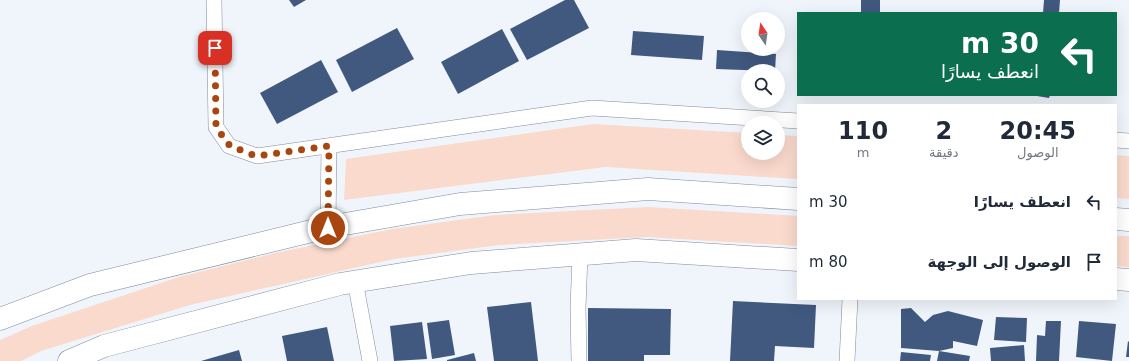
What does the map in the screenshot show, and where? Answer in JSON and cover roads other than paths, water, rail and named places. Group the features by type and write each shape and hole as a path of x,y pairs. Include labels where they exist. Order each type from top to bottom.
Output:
{"main road":[{"path":"0,319 90,285 328,228 460,204 648,189 797,199"},
{"path":"1117,219 1129,220"},
{"path":"69,361 104,346 340,284 471,263 636,250 797,260"},
{"path":"1117,279 1129,280"}],"street":[{"path":"214,0 216,127 230,146 256,156 592,108 797,121"},
{"path":"1117,140 1129,141"},
{"path":"328,228 329,146"},
{"path":"579,361 578,308 580,255"},
{"path":"355,282 370,361"},
{"path":"847,361 850,300"}]}
